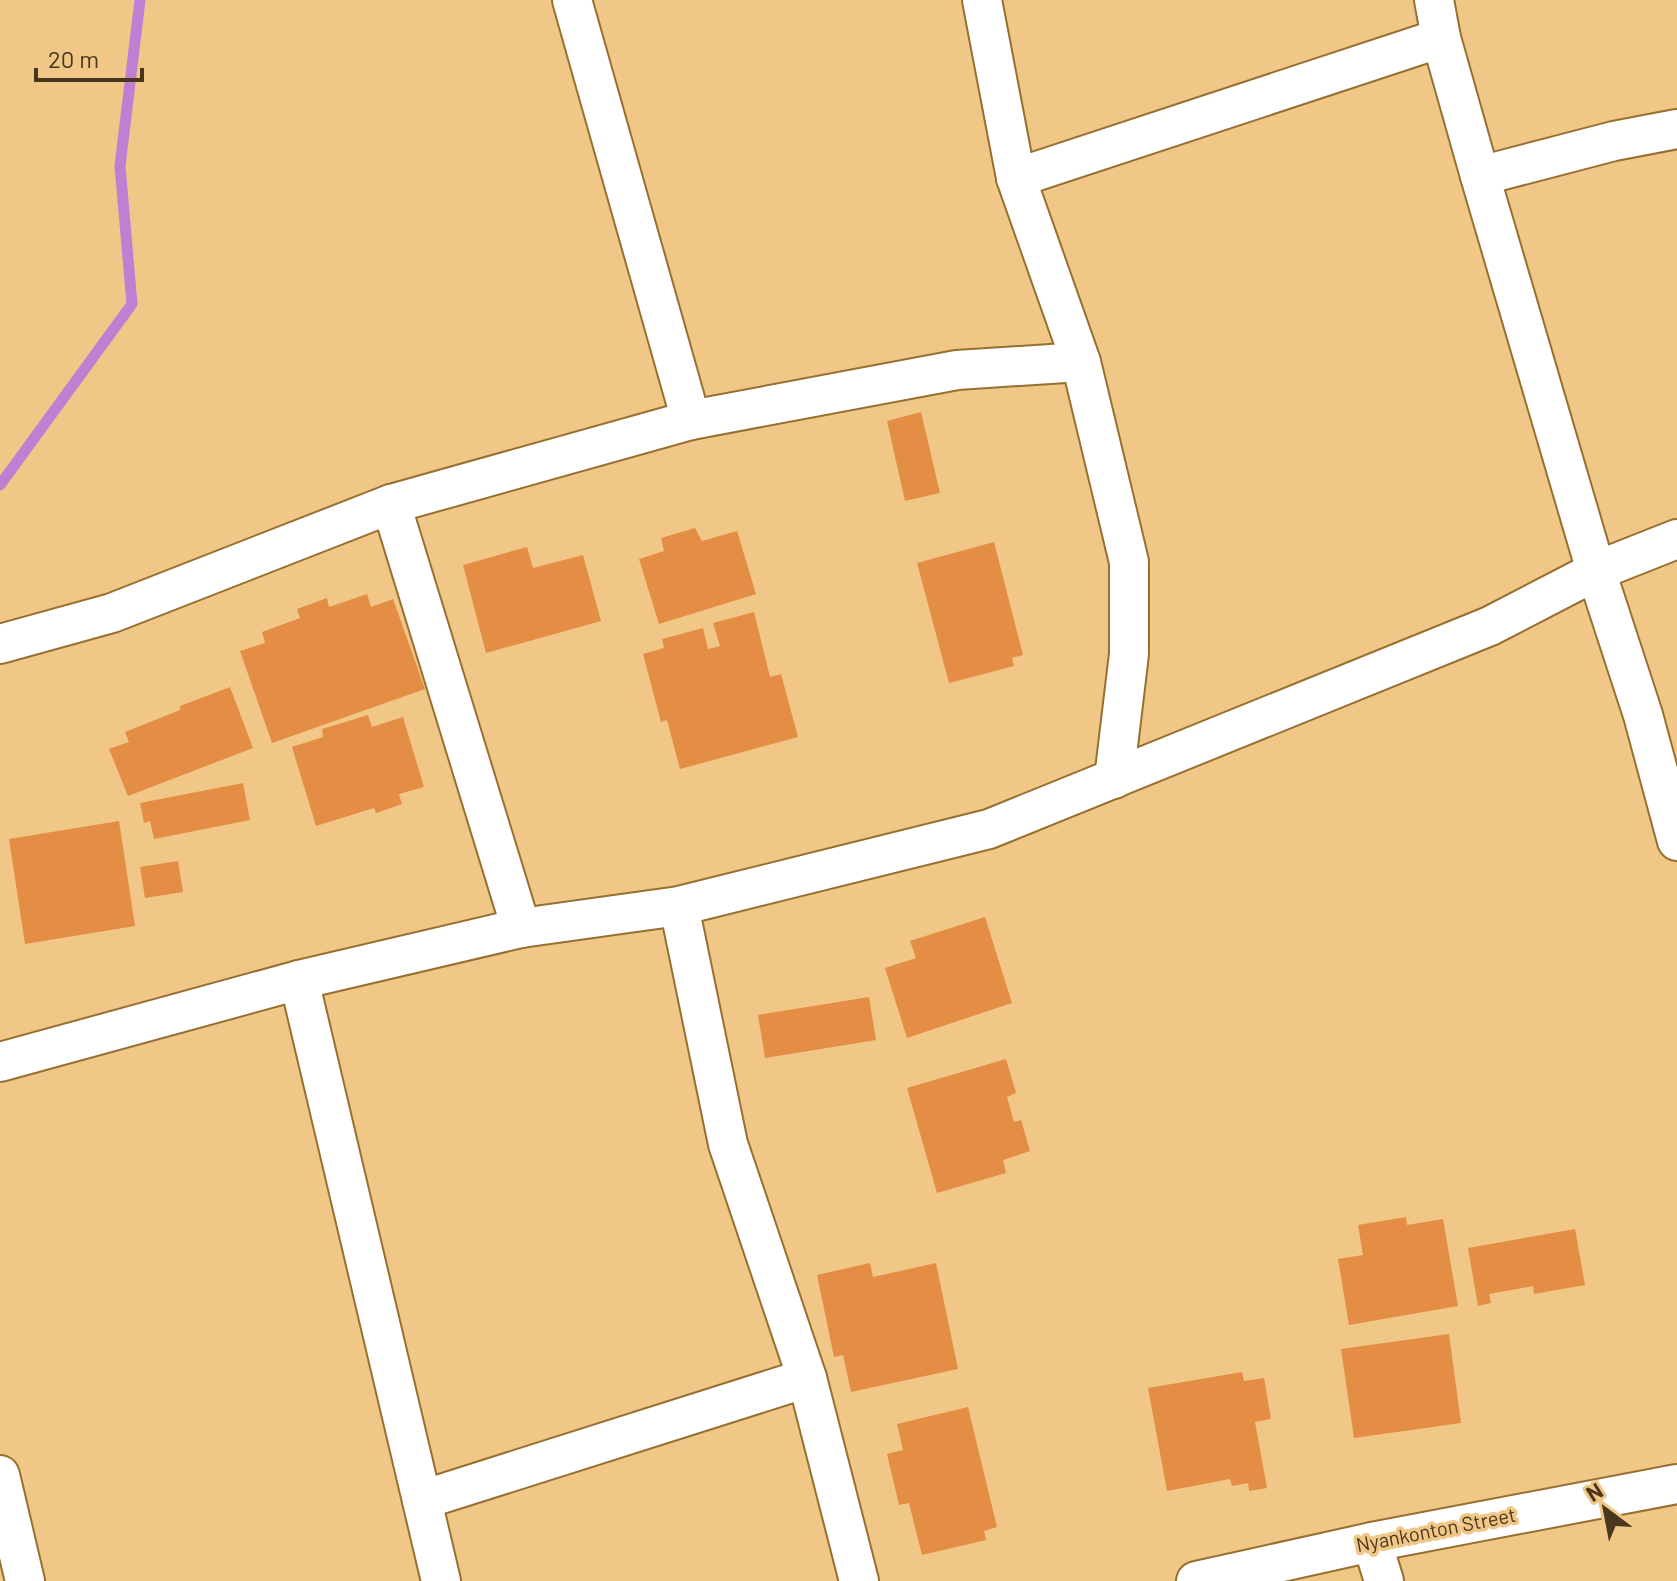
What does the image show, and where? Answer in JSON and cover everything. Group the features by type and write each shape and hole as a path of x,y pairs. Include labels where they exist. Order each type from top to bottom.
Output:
{"street":[{"path":"572,0 691,420"},
{"path":"982,0 1016,178 1081,362 1129,562 1129,654 1114,779"},
{"path":"1434,0 1441,38 1480,176 1596,571 1643,715 1677,841"},
{"path":"1016,178 1441,38"},
{"path":"1480,176 1614,141 1677,129"},
{"path":"0,644 112,613 391,504 691,420 957,370 1081,362"},
{"path":"391,504 521,928"},
{"path":"0,1062 299,980 521,928 679,906 989,829 1490,626 1596,571 1677,539"},
{"path":"679,906 728,1144 807,1378 859,1581"},
{"path":"299,980 441,1581"},
{"path":"422,1500 807,1378"},
{"path":"0,1475 25,1581"},
{"name":"Nyankonton Street","path":"1196,1581 1372,1542 1677,1484"},
{"path":"1372,1542 1384,1581"}],"building":[{"path":"921,412 940,493 905,501 887,421"},
{"path":"695,528 702,541 737,531 756,594 659,624 639,559 664,551 661,538"},
{"path":"994,542 1023,655 1012,658 1014,666 949,683 917,563"},
{"path":"527,547 533,568 583,555 601,621 486,653 463,565"},
{"path":"367,594 371,607 393,599 425,689 272,743 240,651 265,643 262,632 300,618 297,609 327,598 329,607"},
{"path":"754,612 770,677 781,674 798,737 680,769 667,720 661,722 643,654 664,648 662,639 703,628 708,649 720,646 713,623"},
{"path":"230,687 253,748 128,796 109,749 129,742 125,732"},
{"path":"368,715 372,727 403,717 424,787 399,794 402,804 376,813 374,808 316,826 292,747 323,737 322,729"},
{"path":"243,783 250,820 154,839 150,821 144,823 140,803"},
{"path":"119,821 135,926 25,944 9,839"},
{"path":"178,861 183,892 145,898 140,867"},
{"path":"985,917 1012,1003 907,1038 885,968 916,958 910,941"},
{"path":"869,997 876,1040 765,1058 758,1015"},
{"path":"1006,1059 1016,1093 1007,1097 1014,1122 1021,1120 1030,1151 1003,1160 1006,1173 937,1193 907,1088"},
{"path":"1406,1217 1407,1225 1443,1219 1458,1306 1349,1325 1338,1259 1363,1255 1358,1225"},
{"path":"1575,1229 1585,1285 1534,1294 1533,1286 1489,1294 1491,1303 1478,1306 1468,1248"},
{"path":"870,1263 873,1277 936,1263 958,1369 851,1392 843,1355 834,1357 817,1275"},
{"path":"1449,1334 1461,1423 1354,1438 1341,1349"},
{"path":"1242,1372 1244,1381 1264,1378 1271,1419 1255,1422 1267,1488 1249,1491 1248,1483 1232,1486 1230,1479 1167,1491 1148,1388"},
{"path":"968,1407 997,1527 984,1531 986,1540 922,1555 909,1503 899,1505 887,1454 903,1450 897,1424"}],"waterway":[{"path":"0,485 132,304 120,166 140,0"}]}
